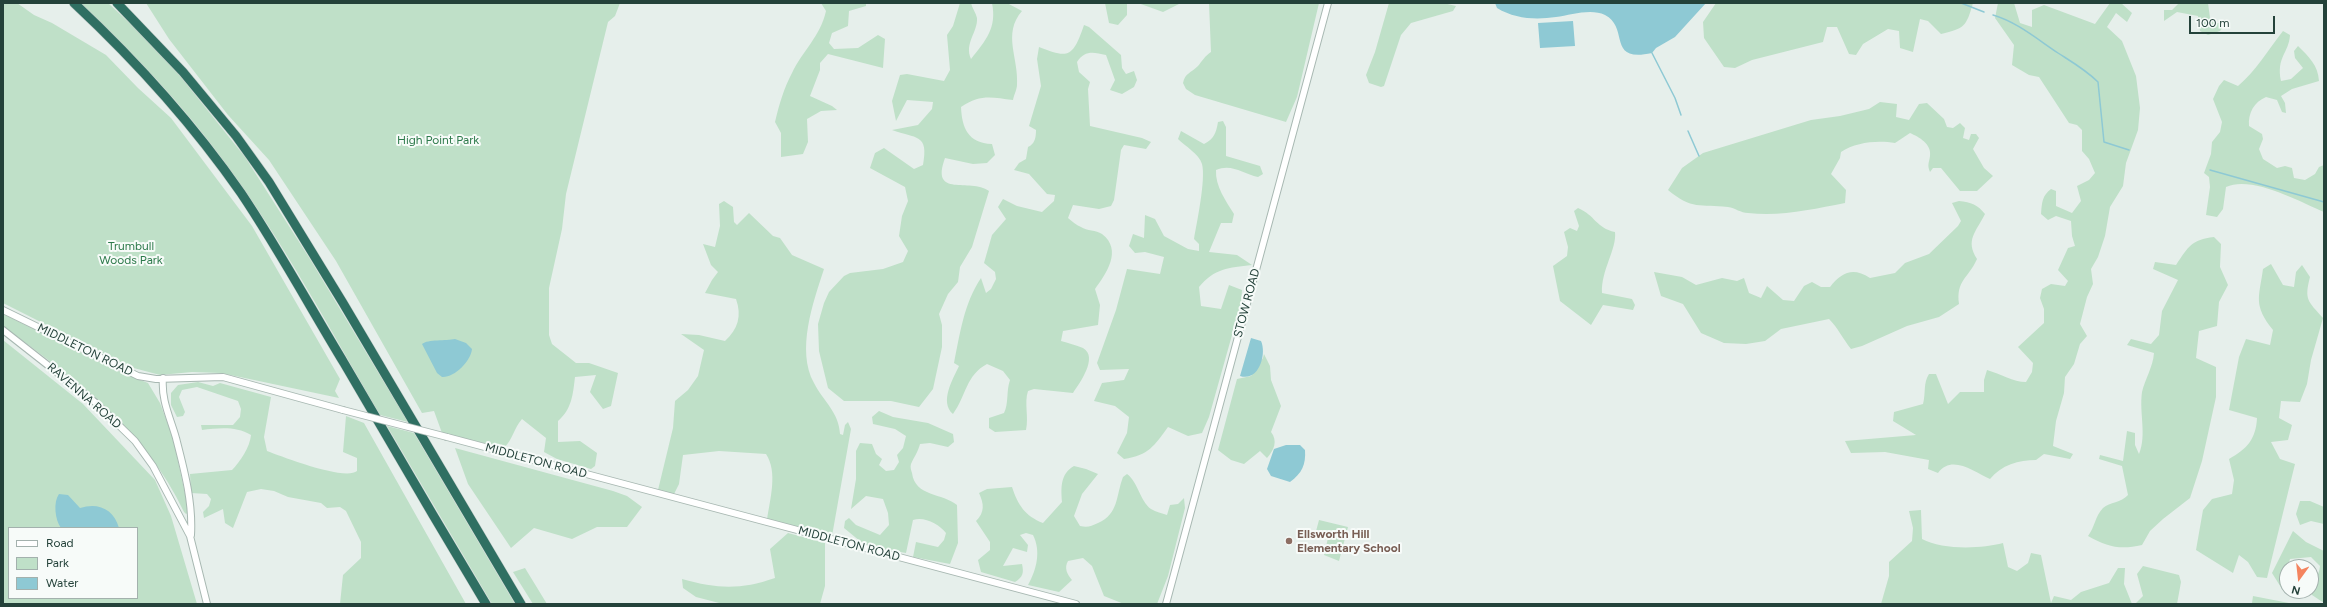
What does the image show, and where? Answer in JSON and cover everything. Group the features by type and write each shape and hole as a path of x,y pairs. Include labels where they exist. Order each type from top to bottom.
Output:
{"highway":[{"path":"74,3 160,89 203,142 240,193 364,397 486,604"},
{"path":"117,3 188,77 236,136 269,182 343,303 521,604"}],"street":[{"name":"STOW ROAD","path":"1166,604 1328,3"},
{"name":"MIDDLETON ROAD","path":"3,310 138,376 164,378 223,377 1076,604"},
{"name":"RAVENNA ROAD","path":"3,330 96,403 130,437 153,466 190,536 207,604"},
{"path":"164,378 164,403 176,437 192,516 190,536"}],"green space":[{"name":"Trumbull Woods Park","path":"3,3 17,3 34,15 52,23 106,55 138,88 171,118 252,226 340,379 335,391 339,398 221,373 192,372 160,375 130,367 3,303"},
{"path":"79,3 108,3 134,27 177,72 245,157 310,259 408,422 380,415 325,319 268,225 210,142 157,80"},
{"name":"High Point Park","path":"146,3 620,3 615,16 608,22 566,194 562,229 549,288 549,335 552,344 576,363 589,363 618,373 611,406 603,409 590,392 596,375 575,377 571,401 563,416 558,421 558,442 580,441 597,453 595,466 591,469 557,459 544,452 546,438 522,419 504,448 442,433 434,411 422,413 336,261 269,160 228,115 169,39"},
{"path":"821,3 866,3 866,6 849,11 848,26 832,33 829,43 834,49 858,48 878,35 885,39 883,68 828,54 820,63 820,70 810,96 832,106 837,110 821,111 807,119 808,142 803,154 781,157 781,133 775,122 789,79 796,65 820,28 826,11"},
{"path":"960,3 971,3 977,18 976,28 969,48 971,59 986,40 992,27 992,3 1007,3 1022,11 1016,20 1012,37 1017,75 1017,88 1013,100 992,97 980,98 961,107 963,122 968,133 977,141 992,144 995,155 987,163 973,164 945,158 942,171 943,178 947,183 981,187 989,191 972,247 960,267 958,282 948,294 939,314 942,325 942,347 933,389 919,407 891,401 844,401 828,388 819,351 818,324 824,303 829,292 844,276 850,273 883,269 903,262 908,251 899,236 902,216 908,201 905,187 870,168 875,153 884,148 914,169 923,165 924,147 922,142 914,137 892,130 918,125 932,109 933,102 907,100 896,121 892,101 900,75 907,74 944,81 950,70 947,35 953,26"},
{"path":"1105,3 1127,3 1127,15 1118,25 1109,23"},
{"path":"1138,3 1181,3 1163,12"},
{"path":"1209,3 1319,3 1297,97 1286,122 1195,95 1186,89 1183,83 1185,77 1211,52"},
{"path":"1389,3 1443,3 1456,6 1453,11 1411,23 1401,35 1384,86 1381,87 1369,83 1366,75 1375,52"},
{"path":"1716,3 1973,3 1966,22 1960,28 1949,32 1941,34 1928,21 1920,19 1913,52 1900,48 1899,31 1888,29 1863,44 1856,55 1849,54 1837,27 1827,27 1823,42 1752,60 1735,68 1724,67 1704,38 1703,22"},
{"path":"1998,3 2014,3 2020,23 2032,27 2032,10 2044,5 2095,24 2110,3 2121,3 2132,13 2127,22 2116,13 2107,27 2122,41 2136,76 2140,108 2138,130 2126,163 2123,186 2110,207 2105,236 2098,257 2091,269 2093,284 2087,297 2080,324 2087,336 2080,344 2074,364 2065,377 2064,393 2056,421 2053,446 2073,454 2070,459 2044,454 2036,460 2017,462 1999,470 1990,479 1963,466 1950,465 1938,473 1928,469 1929,460 1885,452 1851,453 1845,441 1916,435 1893,421 1894,412 1923,404 1926,381 1929,374 1936,374 1948,404 1960,392 1984,392 1984,380 1987,370 2021,382 2026,382 2032,372 2033,363 2018,347 2044,323 2044,309 2040,298 2042,289 2051,284 2065,286 2068,281 2058,270 2068,248 2075,246 2072,236 2071,221 2056,216 2048,220 2041,214 2042,203 2044,197 2051,189 2056,191 2056,206 2072,213 2081,201 2077,186 2089,180 2095,173 2089,159 2082,151 2082,130 2077,125 2069,123 2039,77 2029,75 2012,65 2014,45 1995,18"},
{"path":"2179,3 2208,3 2210,18 2217,23 2226,23 2220,31 2208,35 2200,31 2198,16 2177,12 2164,21 2164,10 2172,10"},
{"path":"1084,25 1089,27 1121,55 1122,68 1126,74 1134,71 1137,80 1134,87 1122,94 1110,90 1115,80 1106,55 1090,53 1083,55 1077,62 1079,72 1090,82 1088,89 1090,126 1142,138 1151,142 1146,149 1124,145 1121,150 1114,200 1111,206 1099,209 1073,205 1068,218 1083,228 1102,234 1108,240 1112,254 1108,269 1095,289 1100,305 1098,325 1063,331 1061,341 1083,348 1087,352 1089,358 1083,377 1073,393 1034,389 1028,391 1026,400 1026,430 995,432 989,428 989,418 1004,413 1010,380 1003,371 987,364 970,380 953,414 947,403 948,390 959,366 954,363 961,330 970,298 981,278 986,293 991,289 996,279 995,272 984,263 992,235 1006,219 998,207 1003,199 1017,206 1042,212 1054,201 1055,195 1047,194 1029,174 1014,170 1019,163 1026,159 1028,147 1034,142 1035,138 1036,130 1029,126 1041,86 1037,59 1039,47 1057,53 1064,54 1069,52 1077,44"},
{"path":"2283,31 2290,35 2280,66 2281,81 2291,79 2303,68 2295,58 2294,51 2298,46 2315,66 2319,81 2292,89 2281,96 2285,103 2286,113 2282,112 2277,100 2266,97 2262,99 2255,105 2251,112 2249,126 2262,134 2263,139 2259,149 2263,159 2277,168 2285,166 2292,168 2294,178 2305,180 2315,174 2319,167 2324,165 2324,212 2275,191 2248,184 2236,184 2226,187 2223,209 2217,217 2206,215 2210,187 2209,177 2204,173 2211,154 2212,142 2220,132 2222,122 2213,99 2219,86 2224,80 2238,86 2256,67"},
{"path":"1880,102 1897,104 1896,117 1909,120 1919,104 1927,103 1944,119 1947,127 1953,128 1960,123 1965,128 1963,138 1969,140 1971,134 1976,134 1979,138 1973,149 1984,168 1993,176 1977,191 1960,191 1941,168 1933,168 1930,172 1928,166 1930,156 1929,148 1921,139 1910,133 1895,143 1882,142 1860,144 1841,152 1840,158 1831,174 1846,190 1845,203 1797,212 1773,214 1745,213 1728,207 1696,205 1684,201 1668,190 1682,168 1703,153 1811,120 1840,116 1869,109"},
{"path":"1223,121 1226,127 1226,156 1260,166 1263,174 1258,177 1232,168 1222,168 1216,170 1219,188 1234,214 1232,223 1221,223 1209,252 1237,255 1252,265 1229,268 1216,272 1199,287 1201,306 1221,309 1229,285 1242,290 1241,303 1209,417 1202,433 1188,436 1168,427 1150,449 1139,455 1124,459 1117,453 1127,433 1129,417 1115,406 1094,401 1102,383 1124,380 1129,369 1100,370 1097,363 1116,310 1127,269 1160,274 1164,257 1145,252 1135,253 1129,246 1133,234 1144,238 1145,215 1155,219 1164,236 1188,249 1199,251 1199,244 1194,239 1202,190 1202,164 1195,154 1178,139 1181,131 1204,144 1214,135 1218,122"},
{"path":"724,201 733,207 734,222 737,225 749,213 773,236 780,238 792,255 824,269 811,311 806,341 806,356 814,383 834,413 839,426 840,434 843,435 845,425 848,422 851,429 832,536 767,520 772,486 772,469 766,454 719,451 683,455 679,484 674,494 658,490 673,428 675,401 688,390 698,376 704,350 681,334 699,335 725,341 733,332 738,322 739,311 736,299 705,293 718,272 711,265 703,244 715,247 720,226 719,204"},
{"path":"1959,201 1974,204 1985,214 1973,236 1972,246 1977,259 1974,266 1961,284 1959,290 1959,304 1939,317 1907,326 1862,346 1851,349 1829,319 1781,329 1765,341 1746,344 1724,343 1701,333 1683,304 1661,296 1654,272 1682,277 1696,285 1722,278 1737,281 1744,278 1749,293 1761,298 1767,286 1783,300 1794,301 1804,286 1812,282 1821,287 1830,287 1839,278 1848,273 1858,273 1870,278 1895,273 1905,263 1929,254 1958,226 1961,221 1952,203"},
{"path":"1578,208 1588,214 1604,228 1615,232 1614,245 1602,284 1602,293 1632,299 1635,305 1633,310 1603,305 1591,325 1560,301 1553,266 1567,256 1568,247 1564,232 1570,228 1577,231 1579,226 1574,211"},
{"path":"2214,237 2221,244 2220,267 2228,285 2219,302 2217,326 2199,331 2196,358 2216,367 2216,397 2202,461 2190,498 2150,531 2142,545 2121,547 2102,543 2088,536 2098,514 2103,508 2122,500 2128,495 2122,466 2099,459 2100,455 2123,461 2127,431 2135,433 2135,445 2139,454 2143,432 2141,408 2142,392 2154,353 2127,345 2131,339 2151,344 2159,335 2162,311 2178,280 2153,269 2155,262 2176,265 2184,253 2195,242"},
{"path":"2271,264 2283,285 2294,287 2296,272 2302,265 2310,277 2307,291 2309,300 2323,318 2311,360 2307,384 2300,402 2281,401 2279,418 2292,425 2288,440 2271,442 2280,459 2295,464 2267,578 2257,577 2248,562 2239,555 2233,573 2196,550 2203,510 2212,499 2232,494 2234,480 2229,459 2246,447 2255,432 2257,418 2229,410 2239,357 2246,339 2270,345 2273,330 2262,314 2259,294 2263,269"},
{"path":"3,314 118,371 148,383 160,403 173,438 189,512 186,514 184,512 168,482 149,455 128,431 106,408 81,386 3,326"},
{"path":"3,340 83,404 155,480 171,516 197,604 3,604"},
{"path":"1264,354 1270,366 1271,380 1281,406 1271,432 1275,442 1272,452 1267,458 1260,451 1244,464 1231,460 1218,450 1237,379 1251,376"},
{"path":"198,382 213,386 220,383 271,397 264,437 267,451 299,463 327,471 350,473 357,471 357,458 343,452 346,416 364,423 466,604 340,604 343,575 361,558 361,542 346,511 340,507 327,508 321,503 288,497 274,491 261,489 247,492 233,528 225,523 223,509 204,518 203,512 209,506 211,499 207,494 191,493 190,474 232,470 244,454 249,444 251,435 233,429 221,428 202,430 201,425 233,425 240,417 241,409 238,401 197,387 182,390 179,397 185,412 183,416 177,417 171,405 171,393 178,385"},
{"path":"879,411 893,417 928,423 953,434 954,442 948,447 930,443 920,444 911,464 914,481 918,486 930,494 944,498 957,505 958,543 950,564 913,557 916,542 938,547 944,540 946,533 935,524 926,520 913,520 906,553 866,546 844,528 845,521 849,518 856,525 880,535 889,525 888,513 883,499 866,496 851,509 856,479 856,451 860,443 872,444 876,454 882,459 879,465 886,471 894,470 899,462 897,455 903,448 906,436 895,429 873,424 872,417"},
{"path":"387,426 414,433 515,604 492,604"},
{"path":"455,448 613,491 627,496 642,507 627,527 597,527 572,539 534,528 511,548 468,484"},
{"path":"1074,466 1098,474 1082,494 1074,516 1080,526 1091,526 1110,515 1116,503 1123,477 1127,474 1131,477 1147,506 1155,511 1167,515 1170,505 1178,504 1184,498 1185,508 1168,576 1157,604 1124,604 1104,596 1092,566 1083,558 1068,561 1066,566 1067,571 1072,580 1059,592 1028,585 1036,566 1037,547 1033,535 1026,533 1020,535 1028,545 1027,552 1013,548 1003,566 1022,564 1022,574 1018,580 1015,582 981,572 978,560 990,550 990,542 976,521 979,518 983,508 979,493 987,489 1012,487 1023,509 1031,517 1043,523 1062,502 1062,482 1069,469"},
{"path":"2300,501 2310,501 2324,507 2324,524 2311,521 2300,525 2296,514"},
{"path":"1921,510 1922,539 1930,543 1951,547 1973,547 2003,543 2008,567 2017,571 2028,563 2031,553 2041,555 2051,603 2054,596 2071,600 2081,592 2109,583 2118,568 2125,568 2124,584 2132,604 1881,604 1889,576 1889,562 1912,541 1913,528 1909,511"},
{"path":"1319,520 1348,527 1339,561 1324,555 1328,538 1315,535"},
{"path":"2293,531 2306,542 2324,551 2324,603 2318,599 2319,559 2313,559 2311,557 2279,559"},
{"path":"788,533 825,543 825,586 820,604 723,604 696,597 683,588 682,579 707,585 729,587 751,585 775,578 770,549"},
{"path":"2279,559 2279,584 2272,573"},
{"path":"2143,566 2179,575 2181,582 2177,604 2135,604 2143,596 2137,574"},
{"path":"525,568 547,604 533,604 513,572"},
{"path":"2253,596 2294,604 2254,604 2252,603"}],"water":[{"path":"1495,3 1706,3 1675,37 1656,48 1652,53 1638,55 1629,53 1624,49 1616,28 1612,21 1605,15 1587,12 1548,18 1526,18 1504,12 1497,8"},
{"path":"1573,21 1575,46 1540,48 1538,23"},
{"path":"1251,338 1261,341 1263,346 1260,366 1252,375 1247,377 1240,376"},
{"path":"455,339 466,343 472,349 471,354 469,359 457,372 447,377 442,377 437,373 422,344 428,341"},
{"path":"1286,445 1300,445 1305,450 1304,464 1298,475 1290,482 1271,476 1267,469 1274,449"},
{"path":"59,494 68,495 80,508 93,506 104,509 113,516 117,521 119,527 60,527 57,520 55,506"}],"waterway":[{"path":"1961,3 1984,12"},
{"path":"1993,15 2027,31 2084,70 2098,82 2104,142 2129,150"},
{"path":"1652,53 1675,98 1681,115"},
{"path":"1688,131 1699,156"},
{"path":"2210,170 2324,202"}],"place":[{"name":"Ellsworth Hill Elementary School","path":"1289,541"}]}
